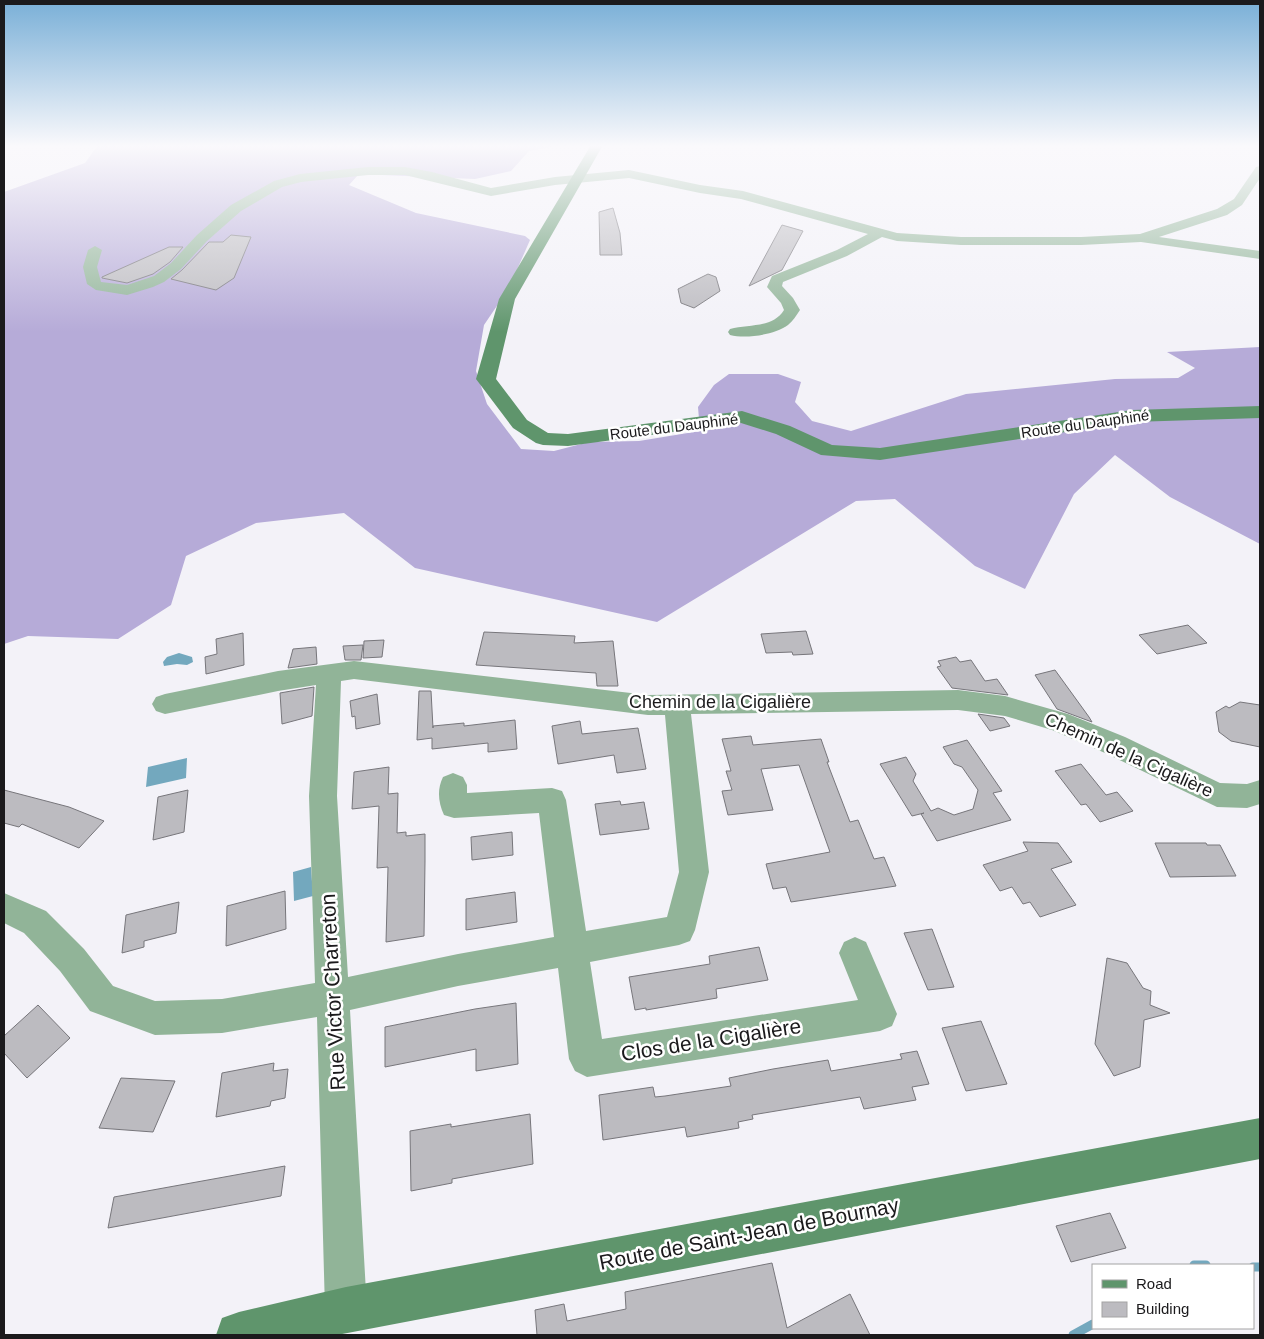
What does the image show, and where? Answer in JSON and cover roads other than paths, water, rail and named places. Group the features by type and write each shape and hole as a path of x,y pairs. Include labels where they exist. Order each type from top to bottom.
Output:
{"street":[{"path":"95,250 90,266 94,284 101,287 127,290 159,279 176,266 202,238 237,207"},
{"name":"Route du Dauphiné","path":"561,207 507,300 486,379 520,424 543,439 568,440 742,417 782,430 828,451 880,454 1132,416 1260,412"},
{"path":"783,207 879,233 922,239 961,241 1090,241 1141,238 1260,256"},
{"path":"1141,238 1222,212 1229,207"},
{"path":"736,332 777,326 788,319 792,310 788,301 774,287 777,279 842,253 879,233"},
{"name":"Chemin de la Cigalière","path":"165,704 278,681 354,670 648,705 958,700 1005,706 1059,721 1115,745 1217,795 1246,796 1260,792"},
{"name":"Rue Victor Charreton","path":"329,674 322,796 333,997 346,1310"},
{"path":"4,908 35,922 72,960 102,999 155,1018 222,1016 333,997 458,970 679,930 694,872 677,705"},
{"name":"Clos de la Cigalière","path":"453,785 454,806 552,800 587,1059 880,1014 855,953"},
{"name":"Route de Saint-Jean de Bournay","path":"239,1335 346,1310 1260,1138"}],"water":[{"path":"179,653 192,657 193,662 187,665 164,666 163,662 167,657"},
{"path":"187,758 186,778 146,787 148,767"},
{"path":"311,867 313,896 294,901 293,872"}],"waterway":[{"path":"1254,1267 1260,1267"},
{"path":"1073,1335 1092,1325"}]}
